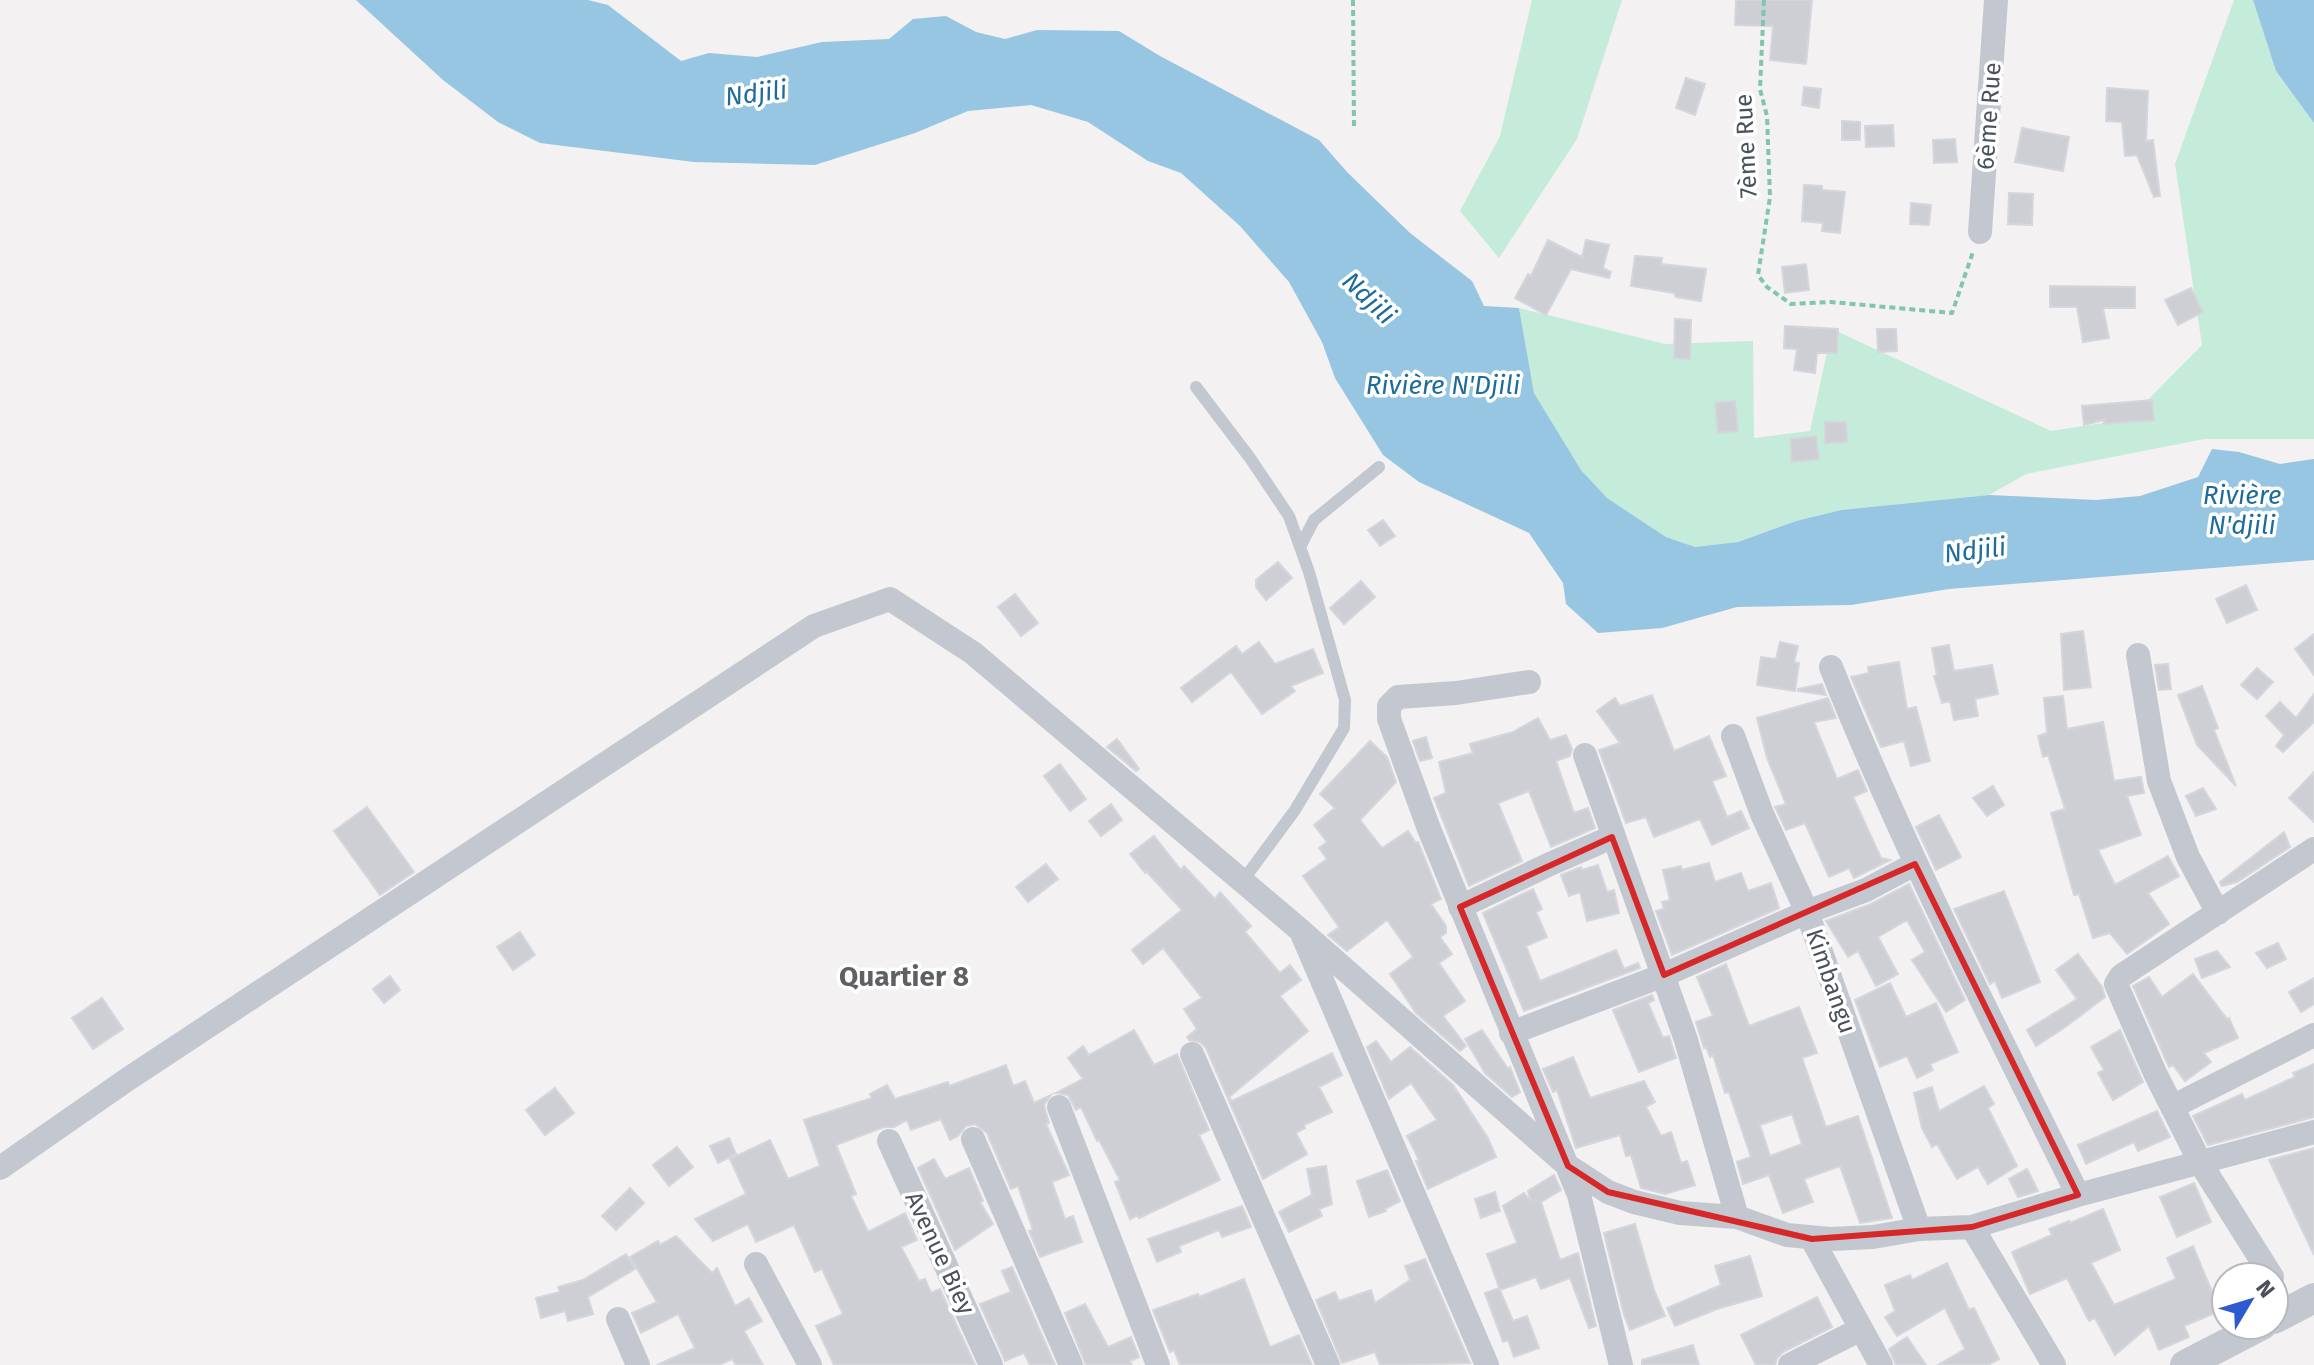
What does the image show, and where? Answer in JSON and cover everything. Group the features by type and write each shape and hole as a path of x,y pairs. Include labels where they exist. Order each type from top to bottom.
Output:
{"street":[{"name":"6ème Rue","path":"1980,232 1996,0"},
{"path":"0,1168 141,1070 814,626 890,599 973,653 1300,930 1568,1166 1608,1192 1634,1202 1680,1213 1737,1217 1787,1235 1812,1239 1873,1237 1919,1229 1972,1227 2078,1195 2314,1132"},
{"path":"2138,655 2159,781 2188,857 2218,913"},
{"path":"1831,667 1867,758 1915,864 2078,1195"},
{"path":"1529,682 1456,693 1398,697 1389,706 1389,719 1460,907 1579,1195 1612,1363"},
{"name":"Kimbangu","path":"1733,736 1762,814 1807,912 1919,1229"},
{"path":"1585,755 1686,1040 1737,1217"},
{"path":"1460,907 1612,837"},
{"path":"2262,1261 2201,1164 2116,984 2121,976 2314,849"},
{"path":"1511,1033 1664,975 1807,912 1866,890 1915,864"},
{"path":"1300,930 1487,1365"},
{"path":"2172,1107 2314,1035"},
{"path":"1192,1054 1328,1365"},
{"path":"1059,1107 1158,1365"},
{"path":"973,1139 1071,1365"},
{"name":"Avenue Biey","path":"889,1141 991,1365"},
{"path":"1972,1227 2054,1365"},
{"path":"1812,1239 1881,1365"},
{"path":"756,1264 810,1365"},
{"path":"618,1319 638,1365"},
{"path":"1790,1365 1861,1329"},
{"path":"2185,1365 2231,1341"}],"lane":[{"path":"1196,387 1289,516 1345,700 1344,728 1295,810 1242,882"},
{"path":"1300,547 1314,520 1379,467"}],"path":[{"path":"1353,0 1354,127"},
{"name":"7ème Rue","path":"1764,0 1760,89 1767,116 1770,197 1758,275 1767,287 1791,304 1831,302 1952,313 1980,232"}],"highlighted area":[{"path":"1612,837 1664,975 1915,864 2078,1195 1972,1227 1812,1239 1608,1192 1568,1166 1460,907"}],"green space":[{"path":"1532,0 1622,0 1577,139 1499,258 1460,211 1500,136"},
{"path":"2234,0 2253,0 2276,71 2314,123 2314,439 2204,439 2026,474 1989,495 1841,510 1796,521 1738,542 1695,547 1666,537 1607,498 1581,470 1534,393 1519,308 1665,344 1753,341 1754,438 1810,431 1832,329 2051,431 2129,419 2202,345 2175,164"}],"water":[{"name":"Rivière N'Djili","path":"356,0 588,0 608,5 681,61 709,53 757,57 822,42 889,39 913,19 946,16 976,32 1005,39 1037,30 1119,31 1319,140 1410,233 1472,281 1484,306 1519,308 1534,393 1581,470 1607,498 1666,537 1695,547 1738,542 1796,521 1841,510 1989,495 2096,500 2140,496 2198,477 2212,449 2239,452 2280,464 2314,459 2314,560 1949,589 1851,605 1737,607 1662,628 1598,633 1566,604 1563,583 1529,533 1419,482 1383,455 1335,378 1322,342 1289,282 1240,226 1181,173 1148,161 1088,122 1031,105 968,111 915,133 815,165 694,162 540,143 498,122 443,80"},
{"path":"2253,0 2314,0 2314,123 2276,71"}],"building":[{"path":"1736,0 1812,0 1806,64 1770,60 1773,26 1735,25"},
{"path":"1686,78 1705,84 1695,115 1676,108"},
{"path":"1804,87 1821,89 1819,108 1802,105"},
{"path":"2107,88 2148,91 2146,141 2153,140 2160,196 2154,197 2137,155 2125,156 2122,122 2106,121"},
{"path":"1842,121 1860,122 1860,140 1842,140"},
{"path":"1893,125 1894,146 1866,147 1865,126"},
{"path":"2022,128 2069,137 2063,171 2015,162"},
{"path":"1955,139 1957,162 1934,163 1933,140"},
{"path":"1804,185 1845,192 1840,233 1822,231 1823,223 1802,221"},
{"path":"2009,193 2033,194 2032,225 2008,224"},
{"path":"1911,203 1931,205 1929,225 1910,224"},
{"path":"1548,240 1582,257 1586,240 1609,245 1603,268 1611,272 1609,278 1571,269 1546,315 1515,298 1528,274 1531,276"},
{"path":"1635,256 1662,258 1661,264 1706,269 1701,301 1631,286"},
{"path":"1806,264 1809,290 1785,293 1782,267"},
{"path":"2050,286 2135,287 2135,308 2103,308 2109,338 2083,342 2077,307 2050,307"},
{"path":"2191,288 2203,312 2178,325 2165,300"},
{"path":"1675,319 1691,320 1690,359 1674,358"},
{"path":"1785,326 1838,329 1837,353 1817,353 1815,373 1794,370 1797,349 1784,348"},
{"path":"1877,329 1896,329 1897,351 1878,352"},
{"path":"2152,400 2154,420 2104,424 2104,420 2084,425 2082,406"},
{"path":"1735,401 1738,431 1718,433 1715,403"},
{"path":"1825,422 1846,422 1847,442 1825,443"},
{"path":"1816,436 1819,459 1792,462 1790,439"},
{"path":"1383,520 1395,536 1380,546 1368,530"},
{"path":"1278,562 1292,578 1266,600 1256,587 1256,580"},
{"path":"1361,581 1375,597 1344,624 1330,608"},
{"path":"2246,585 2257,610 2227,623 2216,599"},
{"path":"1015,594 1038,623 1021,636 998,607"},
{"path":"2083,631 2091,687 2064,690 2061,634"},
{"path":"2314,634 2314,675 2295,649"},
{"path":"1259,642 1275,664 1313,649 1323,673 1291,686 1295,691 1262,714 1231,672 1192,702 1181,688 1236,646 1242,654"},
{"path":"1780,642 1798,646 1794,662 1799,663 1795,691 1757,685 1761,657 1776,659"},
{"path":"1949,645 1954,671 1992,665 1998,694 1975,699 1978,716 1954,720 1950,701 1942,703 1934,676 1937,676 1932,648"},
{"path":"1899,662 1907,709 1916,707 1930,761 1911,766 1904,741 1881,747 1851,677 1869,673 1868,667"},
{"path":"2168,664 2171,689 2159,690 2155,665"},
{"path":"2257,668 2273,682 2257,699 2241,685"},
{"path":"1822,684 1826,695 1798,691 1798,689"},
{"path":"2202,686 2218,728 2214,730 2236,786 2197,745 2178,695"},
{"path":"2314,694 2314,722 2283,752 2276,746 2284,735 2266,716 2280,702 2296,718"},
{"path":"1652,695 1674,751 1709,736 1726,776 1712,781 1727,817 1741,811 1749,828 1712,845 1700,819 1654,837 1646,817 1626,823 1599,750 1620,743 1597,711 1615,698 1620,706"},
{"path":"2063,696 2067,729 2103,722 2114,781 2141,777 2144,793 2127,796 2141,835 2098,850 2115,885 2168,856 2179,876 2148,893 2169,924 2127,954 2110,933 2093,938 2079,894 2074,895 2051,813 2065,809 2048,755 2043,757 2038,736 2047,733 2044,698"},
{"path":"1828,698 1836,718 1814,722 1837,779 1858,770 1867,791 1853,797 1881,858 1890,860 1854,878 1849,868 1829,877 1805,823 1786,830 1775,807 1786,804 1767,758 1757,718"},
{"path":"1538,718 1550,740 1566,735 1572,749 1570,756 1556,761 1574,813 1588,808 1595,828 1551,847 1529,791 1498,803 1522,861 1469,886 1434,798 1446,793 1439,762 1473,753 1470,744 1513,732"},
{"path":"1426,737 1432,758 1420,761 1413,741"},
{"path":"1117,739 1139,769 1136,771 1107,747"},
{"path":"1370,741 1387,757 1396,782 1360,820 1382,848 1408,831 1418,842 1441,899 1431,904 1446,926 1446,933 1440,937 1452,954 1439,963 1465,1001 1443,1016 1466,1046 1460,1051 1416,1013 1390,974 1413,957 1387,920 1347,951 1328,935 1339,927 1303,876 1327,859 1319,848 1327,842 1314,825 1335,808 1320,794"},
{"path":"1060,764 1086,799 1070,811 1044,776"},
{"path":"2314,772 2314,822 2289,798"},
{"path":"1993,786 2004,805 1987,816 1973,798"},
{"path":"2203,788 2216,809 2196,816 2186,796"},
{"path":"1111,804 1122,820 1101,836 1089,821"},
{"path":"367,807 414,872 380,895 334,831"},
{"path":"1939,815 1961,857 1936,870 1916,827"},
{"path":"2284,832 2290,847 2237,882 2222,886 2220,882"},
{"path":"1154,836 1181,870 1184,866 1215,899 1220,892 1251,926 1245,932 1280,973 1290,965 1301,980 1280,996 1308,1031 1229,1097 1232,1101 1332,1053 1342,1075 1319,1087 1332,1112 1304,1125 1305,1128 1296,1133 1307,1154 1263,1179 1206,1048 1187,1037 1197,1029 1184,1009 1202,998 1163,948 1143,964 1132,950 1182,910 1130,854"},
{"path":"1709,863 1715,882 1741,873 1748,891 1771,883 1779,908 1672,955 1656,911 1664,909 1662,902 1670,900 1663,870 1681,866 1682,870"},
{"path":"1046,864 1058,879 1028,902 1016,887"},
{"path":"1598,865 1607,892 1614,890 1619,913 1587,921 1580,892 1569,896 1561,875 1581,867 1582,870"},
{"path":"1909,884 1965,1000 1946,1012 1912,960 1925,952 1907,920 1878,937 1898,974 1876,986 1858,951 1848,957 1826,921 1871,904"},
{"path":"1533,889 1542,909 1536,912 1547,937 1526,946 1540,981 1616,950 1624,969 1638,963 1640,968 1524,1011 1483,913"},
{"path":"2004,891 2040,982 2002,998 1995,981 1990,984 1954,909"},
{"path":"520,932 535,955 513,970 497,947"},
{"path":"2278,943 2286,959 2267,968 2256,953"},
{"path":"2217,951 2230,967 2202,978 2195,959"},
{"path":"2078,954 2102,987 2105,997 2036,1046 2027,1030 2077,999 2056,970"},
{"path":"1726,964 1749,1026 1799,1007 1817,1053 1802,1058 1826,1127 1858,1116 1892,1218 1860,1223 1840,1166 1804,1179 1813,1202 1783,1213 1769,1175 1743,1184 1737,1162 1751,1157 1729,1092 1725,1093 1713,1055 1710,1057 1704,1048 1696,1022 1713,1016 1697,977","holes":["1792,1114 1802,1144 1770,1156 1760,1125"]},
{"path":"2193,974 2229,1018 2238,1038 2204,1053 2211,1062 2185,1081 2173,1065 2169,1067 2133,986 2149,977 2162,997"},
{"path":"390,976 400,990 384,1003 373,989"},
{"path":"2314,978 2314,1004 2301,1012 2289,992"},
{"path":"1890,983 1906,1017 1936,1003 1958,1052 1930,1064 1933,1070 1917,1078 1907,1056 1880,1067 1855,1000"},
{"path":"1652,995 1654,1000 1648,1003 1663,1038 1669,1036 1676,1058 1639,1072 1613,1010"},
{"path":"102,998 123,1029 93,1049 72,1018"},
{"path":"1134,1030 1154,1065 1177,1054 1209,1130 1199,1135 1220,1180 1139,1218 1138,1215 1130,1219 1115,1182 1120,1180 1081,1107 1076,1110 1068,1095 1056,1093 1083,1079 1068,1058 1083,1046 1089,1055"},
{"path":"1482,1030 1508,1069 1510,1067 1520,1092 1512,1097 1485,1073 1465,1039"},
{"path":"2120,1030 2143,1082 2113,1100 2098,1073 2104,1070 2091,1047"},
{"path":"1376,1041 1391,1062 1410,1047 1453,1085 1488,1138 1496,1157 1428,1189 1407,1136 1437,1120 1411,1083 1389,1099 1367,1047"},
{"path":"1573,1057 1590,1098 1644,1081 1655,1102 1646,1107 1661,1136 1671,1132 1681,1163 1687,1161 1695,1185 1665,1194 1641,1188 1631,1155 1626,1156 1620,1135 1576,1148 1557,1090 1553,1092 1543,1069"},
{"path":"2314,1064 2314,1117 2208,1145 2193,1116 2242,1094 2245,1100 2295,1077 2293,1073"},
{"path":"1006,1065 1013,1086 1025,1081 1034,1103 1051,1095 1044,1105 1049,1123 1046,1124 1069,1175 1052,1182 1065,1219 1073,1216 1082,1242 1040,1257 1029,1231 1033,1230 1018,1186 1011,1189 987,1133 975,1124 966,1126 950,1140 941,1119 911,1130 907,1120 836,1145 856,1194 851,1196 868,1232 905,1213 917,1240 901,1247 919,1281 925,1279 931,1293 940,1289 975,1365 834,1365 816,1326 843,1314 822,1269 815,1272 794,1225 756,1242 748,1224 713,1241 695,1219 746,1194 730,1159 770,1140 788,1179 820,1166 804,1120 872,1098 870,1094 887,1085 895,1099 948,1082 949,1086"},
{"path":"1984,1086 1994,1104 1988,1108 2017,1166 1988,1184 1978,1167 1957,1179 1937,1144 1932,1147 1922,1128 1914,1093 1932,1087 1939,1111"},
{"path":"555,1088 574,1113 545,1135 526,1110"},
{"path":"2157,1111 2170,1137 2138,1151 2134,1142 2086,1164 2078,1145"},
{"path":"729,1138 736,1154 718,1163 710,1146"},
{"path":"677,1147 693,1167 669,1186 653,1165"},
{"path":"2314,1148 2314,1255 2269,1160"},
{"path":"934,1159 945,1179 969,1168 983,1201 980,1202 993,1224 955,1250 918,1168"},
{"path":"1326,1166 1332,1204 1319,1209 1322,1216 1289,1232 1279,1212 1312,1195 1307,1169"},
{"path":"2027,1169 2038,1191 2018,1197 2009,1179"},
{"path":"1387,1170 1400,1201 1386,1211 1369,1217 1357,1181"},
{"path":"1554,1175 1561,1190 1541,1202 1560,1260 1578,1253 1596,1326 1589,1328 1570,1278 1541,1289 1536,1277 1500,1290 1487,1254 1517,1243 1503,1206 1524,1193 1531,1201 1528,1191"},
{"path":"2194,1183 2211,1222 2177,1237 2160,1197"},
{"path":"630,1188 644,1203 616,1230 602,1216"},
{"path":"1495,1192 1500,1211 1481,1218 1475,1199"},
{"path":"1242,1206 1251,1227 1222,1237 1219,1230 1179,1246 1181,1252 1157,1262 1148,1239"},
{"path":"2103,1209 2120,1250 2091,1263 2114,1305 2176,1279 2167,1258 2193,1246 2210,1287 2210,1315 2184,1326 2189,1337 2159,1350 2149,1326 2115,1355 2095,1318 2089,1321 2067,1278 2030,1294 2012,1252 2052,1235 2049,1229"},
{"path":"1635,1224 1665,1316 1630,1330 1604,1233"},
{"path":"676,1236 712,1273 717,1268 735,1306 749,1298 762,1321 744,1331 763,1365 736,1365 732,1359 719,1365 657,1365 695,1348 678,1314 641,1333 632,1313 657,1302 630,1257 658,1241 660,1245"},
{"path":"626,1254 635,1269 588,1297 593,1314 568,1321 565,1311 541,1318 536,1298 560,1292 558,1287 583,1280"},
{"path":"1750,1256 1762,1296 1675,1326 1667,1308 1721,1285 1715,1266"},
{"path":"1425,1259 1470,1363 1380,1365 1375,1352 1342,1363 1316,1300 1335,1292 1339,1301 1371,1290 1375,1303 1410,1280 1405,1266"},
{"path":"1947,1263 1969,1310 1974,1308 1999,1359 1988,1365 1938,1365 1965,1349 1945,1308 1897,1336 1885,1317 1895,1311 1885,1285 1910,1275 1912,1280"},
{"path":"1012,1267 1055,1365 1030,1365 1024,1353 1005,1361 980,1304 1011,1292 1002,1271"},
{"path":"1244,1279 1270,1347 1299,1335 1312,1365 1180,1365 1174,1350 1170,1352 1153,1310 1198,1294 1199,1297"},
{"path":"1499,1288 1513,1321 1527,1316 1539,1348 1514,1357 1508,1340 1503,1342 1485,1293"},
{"path":"1817,1297 1832,1327 1783,1352 1775,1365 1756,1365 1741,1335"},
{"path":"1085,1304 1108,1347 1131,1337 1139,1357 1130,1361 1132,1365 1086,1365 1065,1313"},
{"path":"1907,1337 1926,1365 1896,1365 1889,1349"},
{"path":"1693,1345 1699,1365 1642,1365 1642,1360"}],"district":[{"name":"Quartier 8","path":"904,976"}],"water label":[{"name":"Ndjili","path":"756,93"},
{"name":"Ndjili","path":"1369,298"},
{"name":"Rivière N'djili","path":"2242,510"},
{"name":"Ndjili","path":"1975,550"}]}
